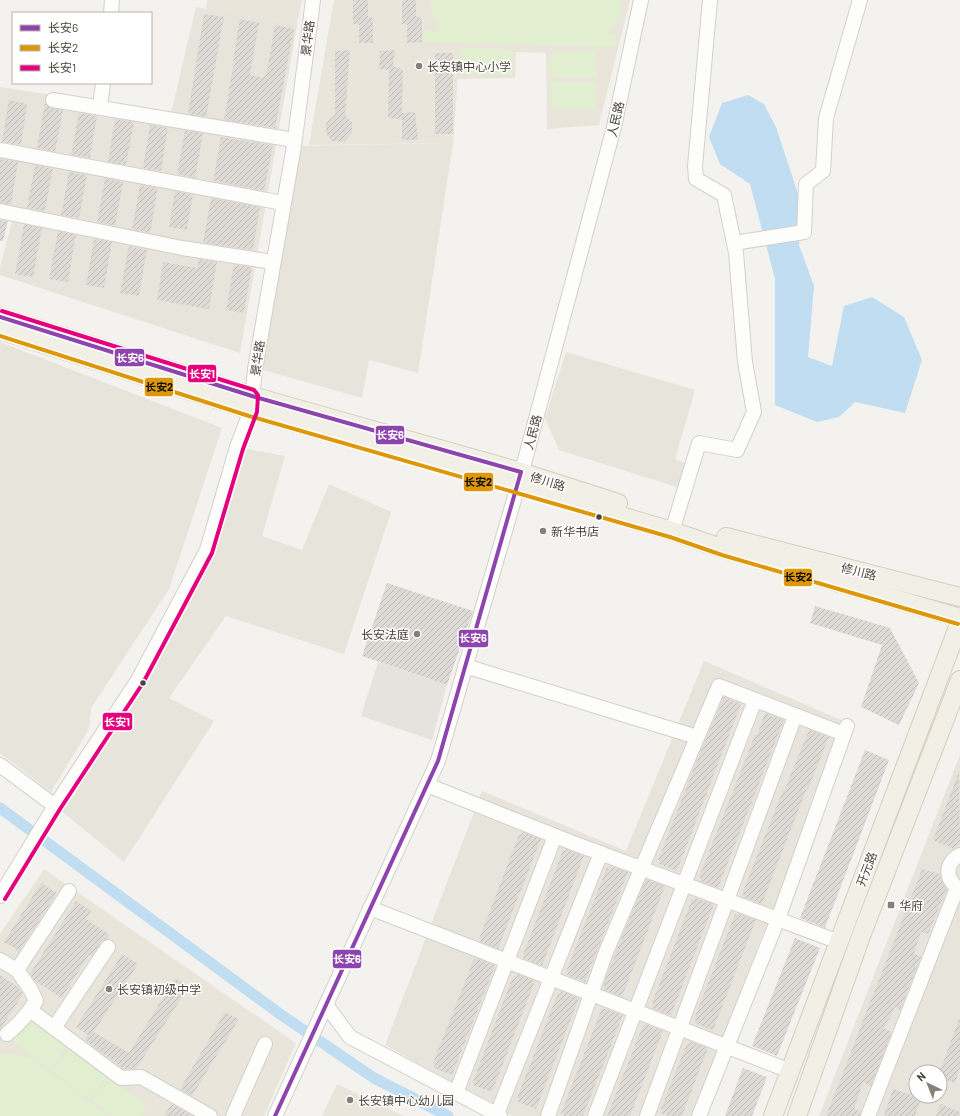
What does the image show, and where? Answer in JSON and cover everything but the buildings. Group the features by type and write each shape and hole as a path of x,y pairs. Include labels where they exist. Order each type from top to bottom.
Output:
{"main road":[{"name":"修川路","path":"0,317 252,403"},
{"name":"修川路","path":"0,330 520,479 674,526 736,540 960,597"},
{"name":"修川路","path":"674,526 724,549 960,618"},
{"name":"开元路","path":"773,1116 960,622"},
{"name":"开元路","path":"797,1116 864,929 960,680"}],"street":[{"path":"110,12 112,0"},
{"name":"景华路","path":"0,896 55,806 138,680 208,550 237,447 252,403 255,369 294,140 312,0"},
{"name":"人民路","path":"275,1116 438,761 520,479 614,128 641,0"},
{"path":"674,526 699,443 737,450 754,412 745,362 736,253 724,195 696,180 695,166 710,0"},
{"path":"734,243 804,232 806,184 824,171 826,118 860,0"},
{"path":"100,107 102,84"},
{"path":"53,100 294,140"},
{"path":"0,150 283,203"},
{"path":"0,211 182,248 273,262"},
{"path":"465,666 697,737"},
{"path":"548,1116 606,952 719,686 795,716 846,730 778,919 728,1047 699,1116"},
{"path":"595,1116 755,700"},
{"path":"647,1116 795,716"},
{"path":"0,766 55,806"},
{"path":"427,785 555,836 839,942"},
{"path":"456,1093 555,836"},
{"path":"324,1008 350,1037 498,1115 601,853"},
{"path":"868,1116 959,888 951,882 948,876 948,870 954,859 960,855"},
{"path":"17,970 69,891"},
{"path":"370,908 790,1071"},
{"path":"54,1028 108,946"},
{"path":"0,960 17,970 31,990 36,1001 19,1024 7,1034"},
{"path":"30,1010 120,1078 141,1077 207,1115"},
{"path":"233,1116 265,1044"}],"shaded area":[{"path":"207,0 302,0 297,25 206,9"},
{"name":"长安镇中心小学","path":"334,0 630,0 599,125 547,129 546,53 516,52 515,78 458,79 453,143 309,145"},
{"path":"196,7 297,25 240,353 0,275 0,267 16,207 0,204 0,87 171,113"},
{"path":"453,143 418,373 369,360 362,398 267,371 255,369 294,146"},
{"path":"0,342 222,428 169,589 91,708 89,729 51,792 0,753"},
{"path":"566,352 695,390 675,459 688,464 680,488 559,450 545,418"},
{"path":"237,447 285,456 262,536 302,550 329,484 391,512 344,654 226,616 169,698 214,721 124,862 55,806 207,550"},
{"path":"704,661 846,722 692,1116 512,1116 385,1045 482,791 626,851"},
{"path":"378,662 447,685 432,740 361,716"},
{"path":"960,755 960,1116 819,1116"},
{"name":"长安镇初级中学","path":"44,869 296,1043 264,1116 0,1116 0,934"},
{"name":"长安镇中心幼儿园","path":"337,1084 404,1116 322,1116"}],"green space":[{"path":"431,0 621,0 621,10 618,19 605,34 616,35 616,47 424,42 424,31 442,31 437,24 431,9"},
{"path":"461,48 513,49 512,75 460,74"},
{"path":"551,51 597,52 597,78 550,77"},
{"path":"551,82 597,82 597,108 550,108"},
{"path":"28,1019 67,1047 50,1070 12,1041"},
{"path":"68,1049 107,1077 90,1100 51,1071"},
{"path":"0,1054 17,1055 33,1060 110,1116 0,1116"},
{"path":"108,1078 147,1106 140,1116 113,1116 92,1100"}],"water":[{"path":"748,95 764,104 776,127 799,197 799,245 814,286 808,357 832,366 844,306 872,297 904,317 922,360 905,413 855,402 839,417 817,422 775,405 775,279 750,184 720,164 709,137 722,103"}],"waterway":[{"path":"0,808 280,1014 374,1078 448,1116"}],"transit line":[{"name":"长安1","path":"2,311 254,390 258,395 257,412 243,449 212,553 143,683 60,809 5,899"},
{"name":"长安6","path":"0,317 252,396 521,472"},
{"name":"长安2","path":"0,336 249,416 670,537 722,555 958,624"},
{"name":"长安6","path":"275,1116 438,761 521,472"}],"place":[{"name":"长安镇中心小学","path":"419,66"},
{"name":"新华书店","path":"543,531"},
{"name":"长安法庭","path":"417,634"},
{"name":"华府","path":"891,905"},
{"name":"长安镇初级中学","path":"109,989"},
{"name":"长安镇中心幼儿园","path":"350,1100"}]}
